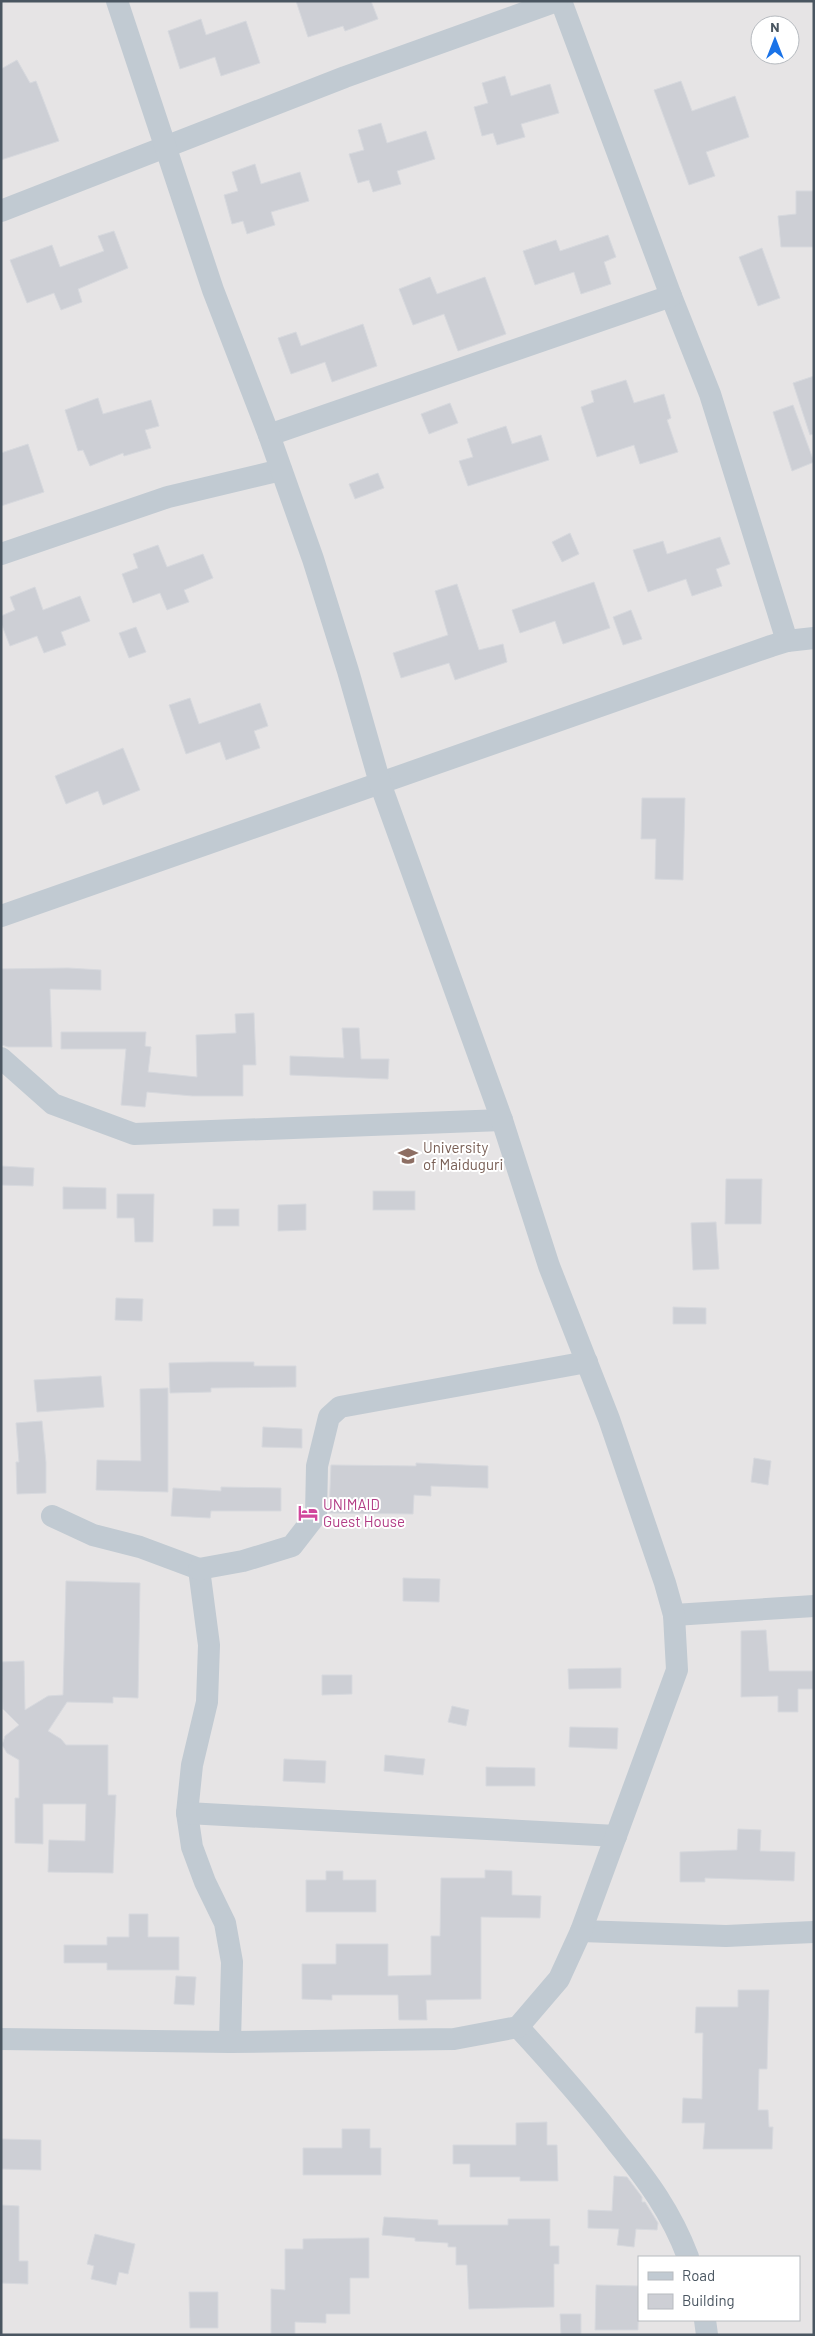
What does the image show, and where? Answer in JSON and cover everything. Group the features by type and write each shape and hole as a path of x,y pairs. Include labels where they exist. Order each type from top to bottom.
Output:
{"street":[{"path":"1,2039 230,2042 454,2039 518,2027 559,1979 581,1931 678,1670 674,1615 665,1583 609,1419 549,1266 502,1120 380,783 342,652 281,470 213,290 117,1"},
{"path":"1,211 345,77 557,1"},
{"path":"561,1 671,296 710,394 787,641"},
{"path":"269,435 671,296"},
{"path":"1,554 168,497 281,470"},
{"path":"1,916 787,641 814,638"},
{"path":"1,1058 53,1104 134,1134 502,1120"},
{"path":"52,1516 94,1535 140,1547 200,1568 244,1561 292,1546 316,1515 317,1466 329,1417 340,1407 587,1362"},
{"path":"200,1568 209,1645 207,1702 192,1765 187,1812 192,1847 205,1882 225,1923 232,1962 230,2042"},
{"path":"674,1615 814,1606"},
{"path":"187,1812 616,1836"},
{"path":"581,1931 726,1936 814,1932"},
{"path":"518,2027 581,2096 653,2188 678,2229 688,2256"},
{"path":"705,2321 707,2335"}],"shaded area":[{"name":"University of Maiduguri","path":"1,1 814,1 814,2335 1,2335"}],"building":[{"path":"296,1 371,1 378,19 345,31 343,26 308,37"},
{"path":"201,19 206,35 246,21 260,63 221,76 215,57 180,69 168,31"},
{"path":"17,60 30,83 36,81 59,141 1,160 1,69"},
{"path":"505,76 511,96 550,84 559,113 521,124 525,137 497,145 493,133 482,136 474,107 488,103 482,83"},
{"path":"681,81 692,111 735,96 749,137 706,152 715,176 689,185 654,90"},
{"path":"381,123 387,143 426,131 435,159 397,171 401,184 373,192 369,180 358,183 349,154 364,150 358,130"},
{"path":"255,164 261,184 300,172 309,201 271,212 275,225 247,234 243,221 232,224 224,195 238,191 232,172"},
{"path":"796,191 814,191 814,247 781,247 778,216 796,214"},
{"path":"114,231 128,268 78,289 82,302 61,310 54,293 27,303 10,260 52,245 60,267 104,251 98,236"},
{"path":"608,235 616,257 604,262 611,284 581,294 574,272 535,285 523,251 556,240 560,251"},
{"path":"762,248 780,298 758,306 739,257"},
{"path":"430,277 437,294 485,277 506,334 458,351 444,314 413,325 399,289"},
{"path":"363,324 377,366 332,382 325,362 291,374 278,338 296,332 301,346"},
{"path":"814,376 814,434 810,435 793,383"},
{"path":"626,380 634,403 664,394 671,418 667,420 678,452 640,464 634,445 597,457 581,407 594,402 591,391"},
{"path":"98,398 103,414 151,400 159,426 145,430 151,448 124,456 123,453 90,466 83,450 78,451 65,410"},
{"path":"450,403 458,423 429,434 421,414"},
{"path":"793,405 814,462 792,471 773,412"},
{"path":"506,426 512,444 541,435 549,460 468,486 459,461 473,457 467,439"},
{"path":"28,444 44,492 1,506 1,453"},
{"path":"378,473 384,488 355,499 349,484"},
{"path":"570,533 579,554 562,562 552,542"},
{"path":"720,537 730,564 716,569 722,586 692,596 686,579 648,592 633,550 663,541 667,554"},
{"path":"158,545 167,567 203,554 213,578 184,590 189,602 167,610 160,593 133,603 122,574 138,568 133,554"},
{"path":"594,582 610,628 563,644 555,621 520,633 512,610"},
{"path":"457,584 479,650 503,644 507,662 455,680 449,663 401,678 393,653 448,635 435,591"},
{"path":"35,587 43,610 80,596 90,621 61,632 66,645 44,653 37,636 10,646 1,623 1,616 15,610 10,597"},
{"path":"631,610 642,639 623,645 613,617"},
{"path":"136,627 146,652 129,658 119,633"},
{"path":"190,698 199,724 260,703 268,726 254,731 260,748 226,760 220,742 186,754 169,705"},
{"path":"123,748 140,790 103,805 98,791 66,804 55,776"},
{"path":"642,798 685,798 683,880 655,879 656,839 641,839"},
{"path":"68,968 101,970 101,990 50,989 52,1047 8,1047 2,1045 1,969"},
{"path":"254,1013 256,1065 243,1065 243,1096 193,1096 147,1092 145,1107 121,1105 126,1049 61,1049 61,1032 146,1032 145,1046 151,1047 148,1072 197,1077 196,1035 236,1033 235,1014"},
{"path":"342,1028 359,1028 361,1059 389,1059 388,1079 290,1075 290,1056 344,1058"},
{"path":"1,1166 34,1168 33,1186 1,1185"},
{"path":"726,1179 762,1179 761,1224 725,1224"},
{"path":"63,1187 106,1188 106,1209 63,1209"},
{"path":"373,1191 415,1191 415,1210 373,1210"},
{"path":"117,1194 154,1194 153,1242 135,1242 134,1218 117,1218"},
{"path":"306,1204 306,1230 278,1231 278,1205"},
{"path":"213,1209 239,1209 239,1226 213,1226"},
{"path":"716,1222 719,1269 693,1270 691,1223"},
{"path":"116,1298 143,1299 142,1321 115,1320"},
{"path":"673,1307 706,1308 706,1324 673,1324"},
{"path":"254,1362 254,1366 296,1366 296,1387 211,1388 211,1392 170,1393 169,1363"},
{"path":"101,1376 104,1407 37,1412 34,1380"},
{"path":"168,1388 168,1492 96,1490 97,1460 141,1461 140,1389"},
{"path":"42,1421 46,1463 46,1493 17,1494 16,1462 19,1462 16,1423"},
{"path":"263,1427 302,1429 302,1448 262,1447"},
{"path":"754,1458 771,1461 768,1485 751,1482"},
{"path":"416,1463 488,1466 488,1488 431,1486 431,1496 414,1495 413,1514 329,1513 331,1465 416,1466"},
{"path":"221,1487 281,1488 281,1511 211,1511 210,1518 171,1516 173,1488 221,1491"},
{"path":"403,1578 440,1579 439,1602 403,1601"},
{"path":"66,1581 140,1583 138,1698 113,1697 113,1703 67,1702 48,1731 61,1739 66,1745 108,1745 108,1795 116,1795 113,1873 48,1872 49,1840 85,1841 86,1804 43,1804 43,1844 15,1843 15,1798 19,1798 19,1760 7,1753 2,1745 5,1736 19,1725 3,1709 1,1662 24,1661 25,1710 48,1696 63,1695"},
{"path":"766,1630 769,1671 814,1671 814,1689 798,1689 798,1712 778,1712 778,1696 741,1697 741,1631"},
{"path":"621,1668 621,1688 569,1689 568,1669"},
{"path":"322,1675 352,1675 352,1694 322,1695"},
{"path":"452,1706 469,1710 466,1726 448,1722"},
{"path":"570,1727 618,1728 617,1749 569,1747"},
{"path":"385,1755 425,1759 423,1775 384,1771"},
{"path":"284,1759 326,1761 325,1783 283,1781"},
{"path":"486,1767 535,1768 535,1786 486,1786"},
{"path":"738,1829 761,1830 760,1851 795,1852 794,1881 705,1878 705,1882 680,1882 680,1852 737,1850"},
{"path":"485,1870 512,1871 512,1895 541,1896 540,1918 481,1917 481,1999 426,2000 427,2020 399,2020 398,1995 332,1995 332,2000 302,1999 302,1964 336,1964 336,1944 388,1944 388,1976 431,1975 431,1936 440,1936 441,1878 485,1878"},
{"path":"326,1871 343,1871 343,1880 376,1880 376,1912 306,1912 306,1880 326,1880"},
{"path":"129,1914 148,1914 148,1937 179,1937 179,1970 107,1970 107,1963 64,1963 64,1945 107,1945 107,1937 129,1937"},
{"path":"176,1976 196,1977 194,2005 174,2004"},
{"path":"738,1990 769,1990 767,2069 759,2069 758,2110 768,2110 769,2127 773,2127 772,2149 703,2149 705,2123 682,2123 683,2098 702,2099 703,2033 695,2033 696,2007 738,2007"},
{"path":"547,2122 547,2145 557,2145 558,2181 520,2181 520,2177 470,2177 470,2164 453,2164 453,2145 516,2145 516,2123"},
{"path":"342,2129 370,2129 370,2148 381,2148 381,2175 303,2175 303,2148 342,2148"},
{"path":"1,2139 41,2140 41,2170 1,2169"},
{"path":"614,2176 627,2177 642,2197 642,2202 645,2202 658,2223 657,2230 636,2229 634,2247 617,2245 619,2229 588,2228 588,2210 612,2211"},
{"path":"1,2205 19,2206 19,2261 28,2261 28,2284 1,2283"},
{"path":"384,2217 438,2220 438,2225 508,2225 508,2219 550,2219 550,2246 559,2246 559,2264 554,2264 554,2307 469,2309 467,2265 456,2265 456,2247 448,2247 448,2243 415,2241 415,2238 382,2235"},
{"path":"95,2234 135,2244 128,2274 119,2272 116,2285 91,2279 94,2266 87,2264"},
{"path":"369,2238 369,2278 350,2278 350,2314 326,2314 326,2323 295,2322 295,2334 271,2334 271,2289 285,2290 285,2249 303,2249 303,2239"},
{"path":"596,2285 638,2286 638,2330 595,2330"},
{"path":"189,2292 218,2292 218,2328 190,2328"},
{"path":"560,2314 581,2314 581,2335 561,2335"}],"place":[{"name":"University of Maiduguri","path":"408,1156"},
{"name":"UNIMAID Guest House","path":"308,1513"}]}
